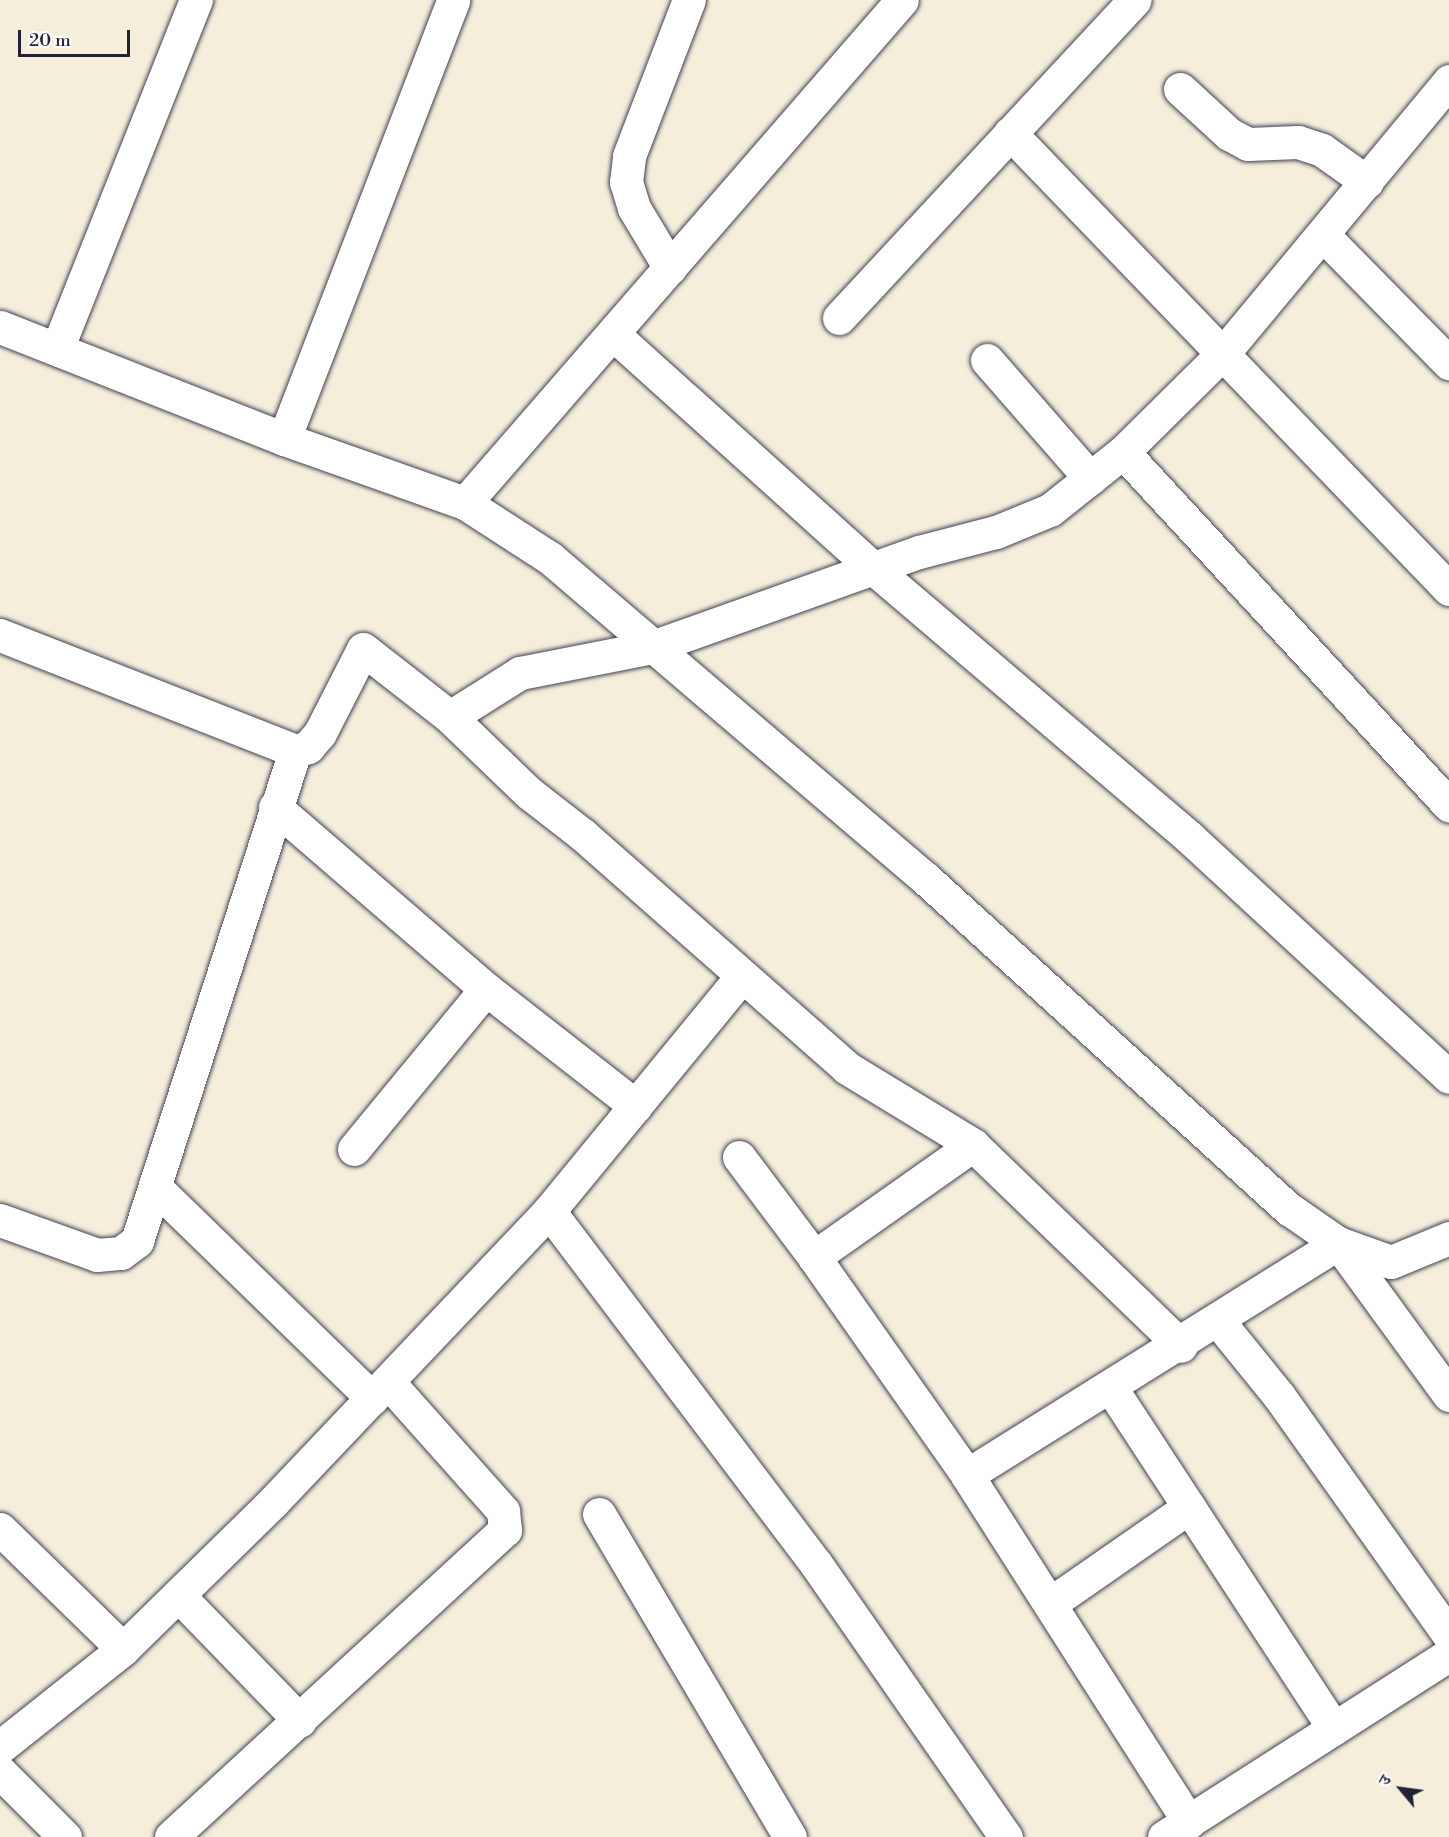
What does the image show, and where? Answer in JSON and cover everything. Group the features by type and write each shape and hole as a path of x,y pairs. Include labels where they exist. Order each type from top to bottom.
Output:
{"street":[{"path":"57,349 196,0"},
{"path":"284,439 453,0"},
{"path":"670,268 634,208 626,182 628,156 689,0"},
{"path":"465,503 902,0"},
{"path":"839,318 1135,0"},
{"path":"450,717 519,673 652,647 873,568 1050,510 1123,452 1225,351 1449,81"},
{"path":"1180,89 1229,134 1248,144 1298,142 1322,150 1367,182"},
{"path":"1010,133 1225,351 1449,589"},
{"path":"1323,235 1449,363"},
{"path":"2,332 57,349 284,439 465,503 550,558 926,879 1289,1209 1338,1243 1391,1262 1449,1238"},
{"path":"613,334 873,568 1190,838 1449,1077"},
{"path":"987,360 1090,478"},
{"path":"1123,452 1449,805"},
{"path":"0,635 295,751 308,747 320,733 363,649 450,717 529,793 847,1068 973,1144 1181,1346"},
{"path":"2,1224 98,1255 121,1253 137,1241 275,807 295,751"},
{"path":"275,807 486,989 636,1106"},
{"path":"0,1747 123,1649 380,1390 549,1210 742,976"},
{"path":"354,1149 486,989"},
{"path":"814,1257 973,1144"},
{"path":"739,1157 814,1257 967,1475 1051,1603 1176,1829 1449,1655"},
{"path":"154,1187 380,1390 503,1511 505,1530 300,1721 171,1837"},
{"path":"549,1210 816,1564 1006,1837"},
{"path":"967,1475 1181,1346 1338,1243"},
{"path":"1338,1243 1449,1395"},
{"path":"1219,1322 1279,1396 1449,1635"},
{"path":"1111,1388 1334,1729"},
{"path":"1051,1603 1189,1507"},
{"path":"599,1514 790,1837"},
{"path":"0,1529 123,1649"},
{"path":"178,1595 300,1721"},
{"path":"0,1772 65,1837"}]}
